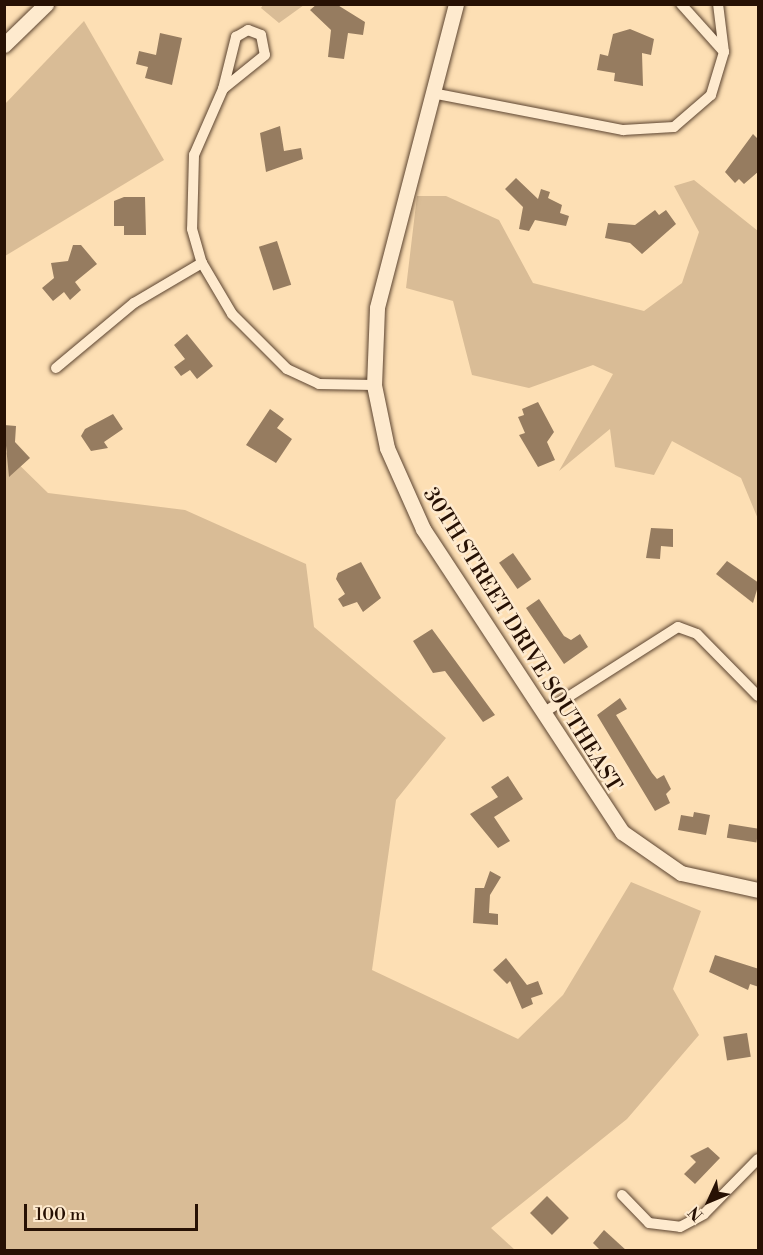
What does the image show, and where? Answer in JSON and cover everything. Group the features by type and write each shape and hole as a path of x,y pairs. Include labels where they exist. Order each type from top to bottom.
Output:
{"main road":[{"path":"4,45 46,4"},
{"name":"30TH STREET DRIVE SOUTHEAST","path":"456,4 382,283 374,385 387,448 410,505 610,816 644,852 681,873 759,890"}],"street":[{"path":"681,4 724,52"},
{"path":"432,93 650,131 674,128 696,112 711,94 724,52 718,4"},
{"path":"223,89 266,55 265,40 255,31 236,37 223,89 194,155 192,229 201,263 231,314 287,369 319,384 374,385"},
{"path":"56,368 134,303 201,263"},
{"path":"543,713 678,627 697,634 759,696"},
{"path":"622,1195 649,1223 680,1227 704,1214 759,1159"}],"shaded area":[{"path":"263,4 304,5 279,23 261,8"},
{"path":"84,21 164,160 5,256 5,104"},
{"path":"694,180 758,231 758,519 741,478 672,441 654,475 615,467 610,429 559,471 613,374 593,365 529,388 472,375 453,301 406,288 417,196 446,196 499,220 533,283 644,311 682,283 699,232 674,186"},
{"path":"5,451 48,493 185,510 306,564 314,627 446,738 396,800 372,970 518,1039 563,995 631,882 701,911 673,989 699,1035 627,1119 491,1228 515,1250 4,1250"}],"building":[{"path":"317,4 336,4 365,22 363,35 348,33 344,59 328,57 331,30 310,10"},
{"path":"630,29 654,39 651,55 642,53 643,86 614,81 615,73 597,70 600,54 608,56 613,34"},
{"path":"160,33 182,38 172,85 145,78 148,67 136,64 139,51 156,55"},
{"path":"280,126 284,151 301,148 303,159 266,172 260,133"},
{"path":"753,134 759,140 759,171 744,184 739,179 735,183 725,172"},
{"path":"516,178 538,199 541,189 550,192 548,198 562,205 560,213 569,216 566,226 535,220 529,231 519,229 523,207 505,189"},
{"path":"124,197 145,197 146,235 124,235 124,226 114,226 114,201"},
{"path":"655,210 659,215 666,210 676,224 642,254 630,243 605,238 608,223 635,225"},
{"path":"277,241 291,285 273,291 259,247"},
{"path":"73,245 81,245 97,264 75,282 81,290 70,300 64,292 53,301 42,288 54,278 51,263 68,261"},
{"path":"187,334 213,366 197,379 190,370 181,376 174,367 185,359 174,345"},
{"path":"538,402 554,432 547,442 555,460 538,467 519,435 525,433 518,417 524,415 522,409"},
{"path":"270,409 284,419 277,428 292,439 276,463 246,445"},
{"path":"113,414 123,429 104,442 108,448 91,451 81,436 85,429"},
{"path":"4,425 16,426 15,442 30,458 9,477"},
{"path":"651,528 673,529 673,547 661,546 660,559 646,558"},
{"path":"513,553 531,579 517,589 499,563"},
{"path":"727,561 759,583 753,603 716,574"},
{"path":"361,562 381,598 363,612 357,602 343,607 338,599 345,594 336,579 338,573"},
{"path":"539,599 564,636 571,640 580,634 588,647 564,664 526,608"},
{"path":"432,629 495,715 483,722 445,671 433,673 413,641"},
{"path":"620,698 627,709 616,715 652,773 657,779 664,775 671,789 666,794 670,803 655,811 597,715"},
{"path":"508,776 523,799 494,817 510,841 498,848 470,814 498,797 491,787"},
{"path":"694,812 710,815 706,835 678,830 681,815 693,817"},
{"path":"729,824 758,829 756,843 727,838"},
{"path":"490,871 501,877 490,895 489,913 498,914 498,925 473,923 475,888 484,888"},
{"path":"715,955 759,969 759,987 750,984 748,990 709,972"},
{"path":"506,958 527,985 538,981 543,994 531,998 533,1004 522,1009 510,981 507,984 493,970"},
{"path":"747,1033 751,1057 727,1060 723,1037"},
{"path":"708,1147 720,1158 695,1184 684,1174 696,1162 690,1156"},
{"path":"547,1196 569,1218 552,1235 530,1213"},
{"path":"604,1230 627,1251 601,1251 593,1243"}]}
